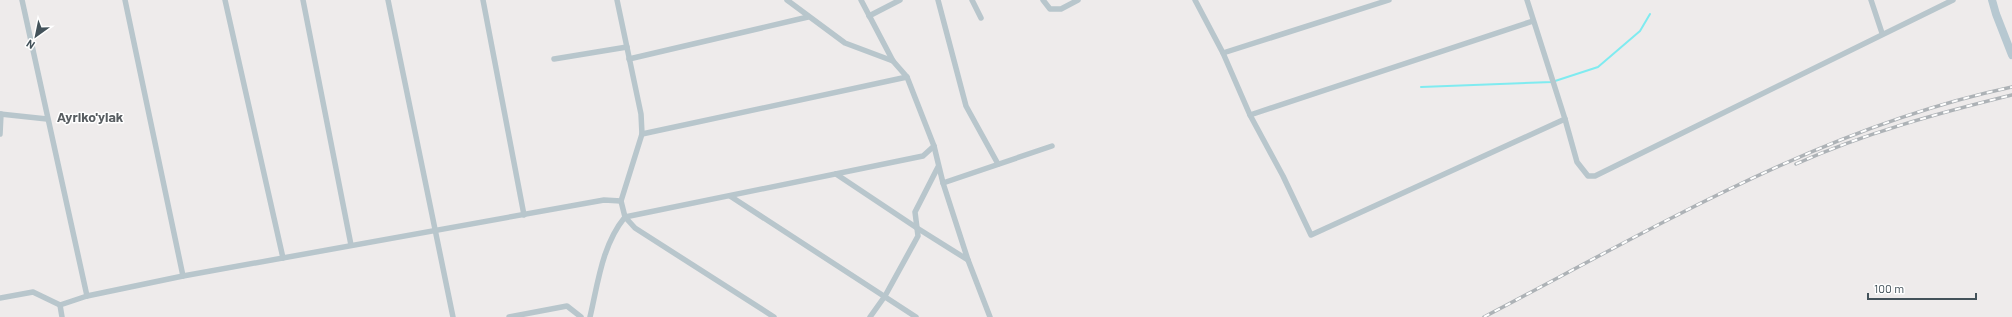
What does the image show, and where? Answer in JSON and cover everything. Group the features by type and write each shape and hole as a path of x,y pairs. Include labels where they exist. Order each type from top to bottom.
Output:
{"main road":[{"path":"1992,0 2012,55"}],"street":[{"path":"22,0 87,296"},
{"path":"126,0 183,276"},
{"path":"225,0 283,258"},
{"path":"303,0 351,245"},
{"path":"388,0 453,317"},
{"path":"482,0 524,215"},
{"path":"617,0 641,114 642,134 621,201 625,218 635,228 774,317"},
{"path":"787,0 845,43 892,61"},
{"path":"861,0 892,61 906,77 934,146 938,167 968,260 990,317"},
{"path":"869,16 900,0"},
{"path":"938,0 966,106 998,164"},
{"path":"972,0 981,18"},
{"path":"1043,0 1050,10 1061,9 1078,0"},
{"path":"1194,0 1223,54 1250,115 1311,235 1566,119"},
{"path":"1223,54 1389,0"},
{"path":"1527,0 1566,119 1577,162 1588,176 1595,176 1882,33 1953,0"},
{"path":"1871,0 1882,33"},
{"path":"629,59 808,17"},
{"path":"1250,115 1533,21"},
{"path":"554,60 627,47"},
{"path":"642,134 906,77"},
{"path":"0,134 1,114 47,119"},
{"path":"590,317 607,246 615,230 625,218 923,156 934,146"},
{"path":"943,183 1052,146"},
{"path":"870,317 885,296 918,236 915,212 938,167"},
{"path":"836,174 968,260"},
{"path":"730,196 916,317"},
{"path":"0,298 33,292 60,305 87,296 183,276 604,200 621,201"},
{"path":"60,305 62,317"},
{"path":"509,317 567,306 581,317"}],"waterway":[{"path":"1421,87 1552,82 1598,67 1640,31 1650,14"}],"railway":[{"path":"1484,317 1676,216 1807,154 1874,127 1942,105 2012,87"},
{"path":"1796,164 1875,133 1957,109 2012,95"}],"district":[{"name":"Ayriko'ylak","path":"90,117"}]}
